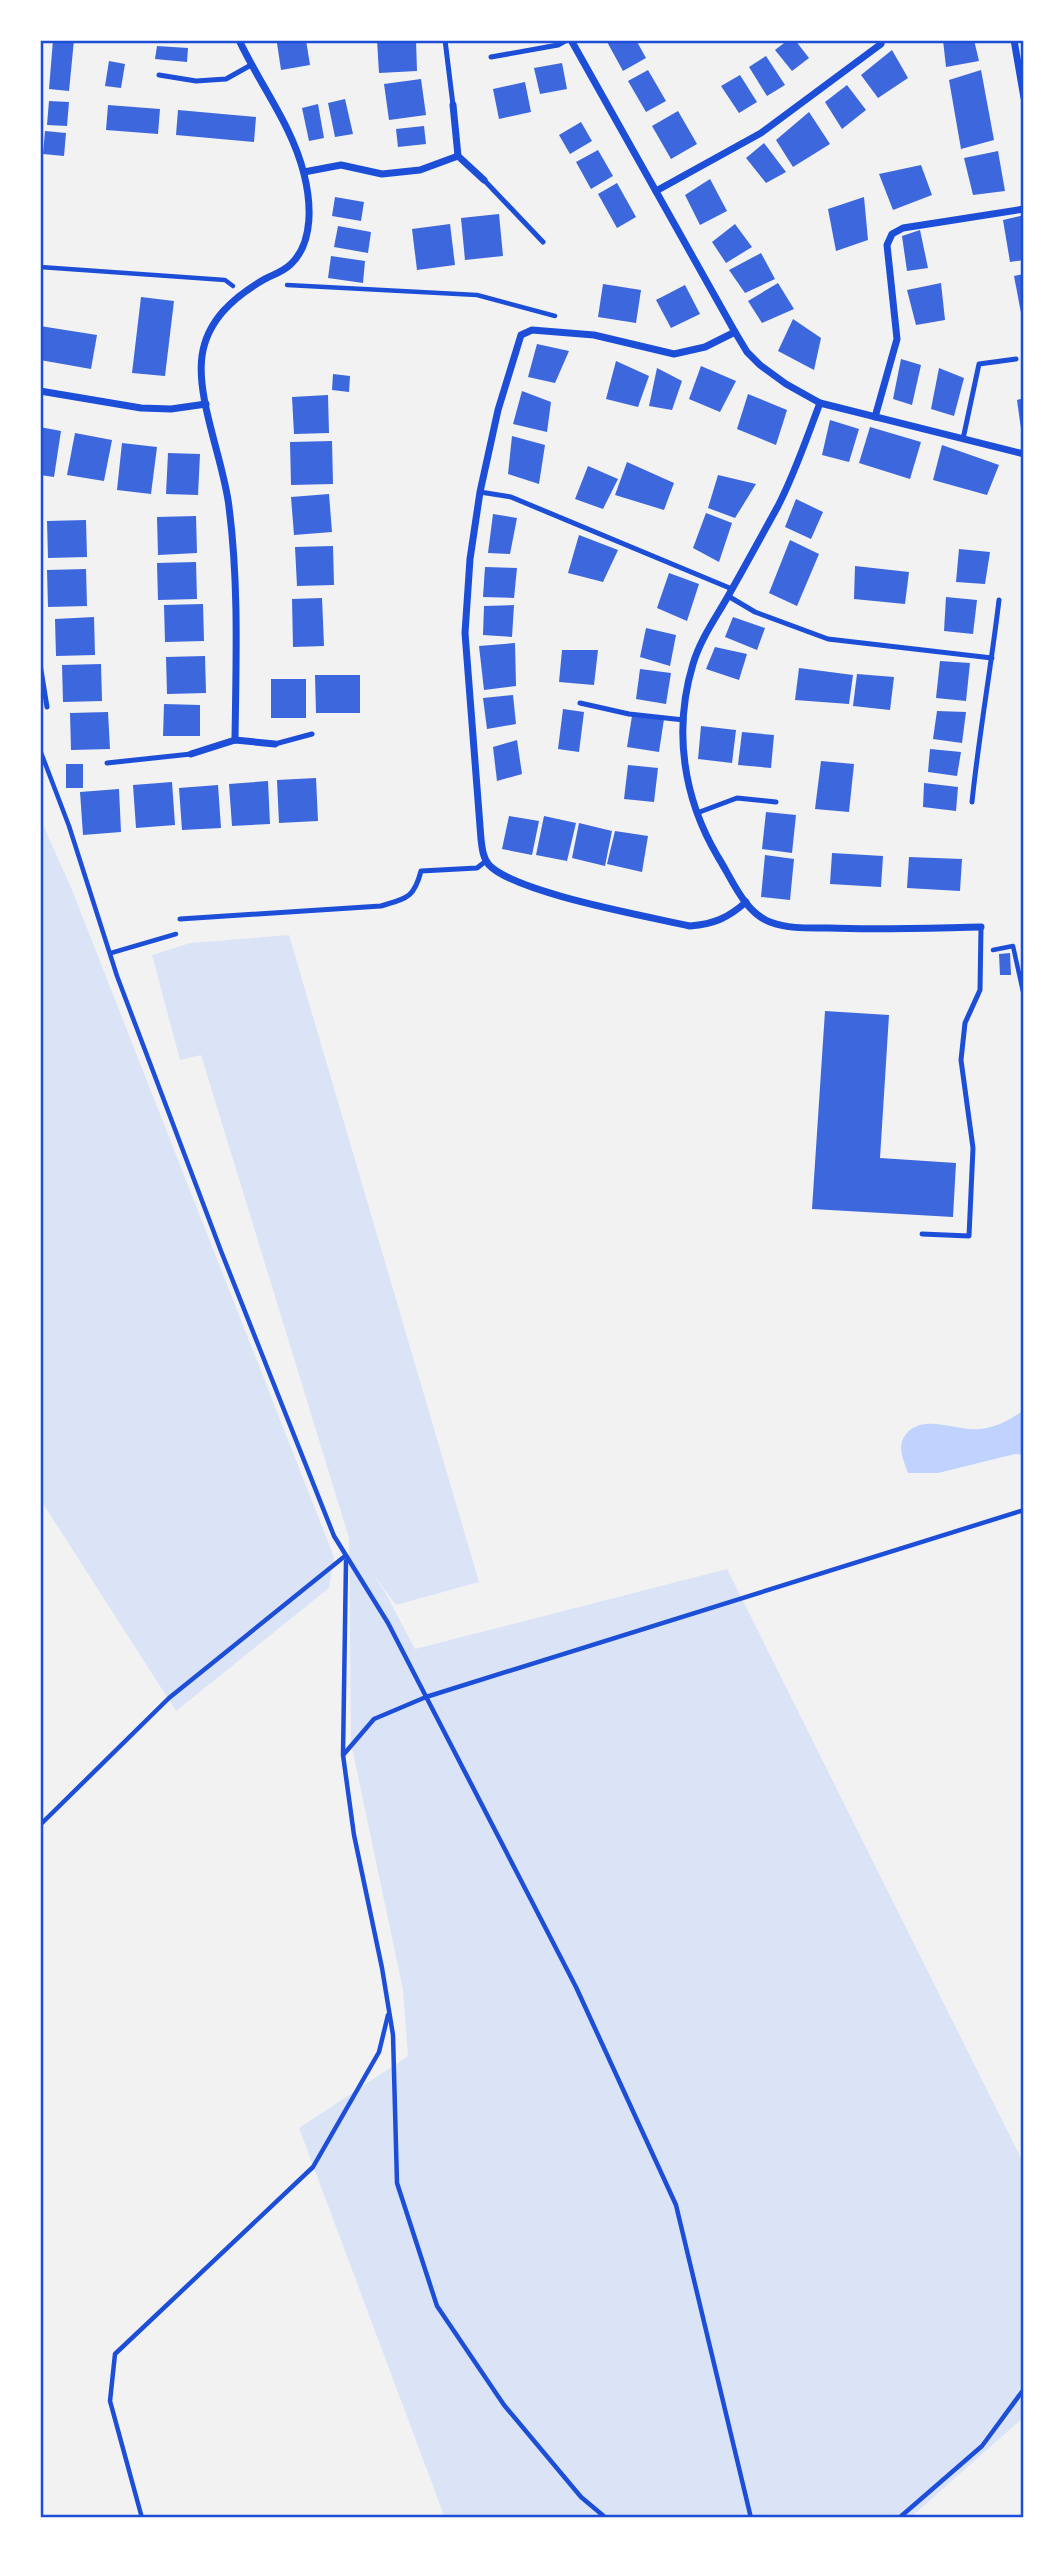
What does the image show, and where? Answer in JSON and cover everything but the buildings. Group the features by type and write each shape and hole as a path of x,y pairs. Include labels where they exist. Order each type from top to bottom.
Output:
{"street":[{"path":"235,740 235,573 229,505 206,404 202,355 218,315 244,293 293,263 305,241 310,219 309,194 304,172 288,129 239,40"},
{"path":"569,40 735,332 747,352 760,365 786,384 820,403 1024,454"},
{"path":"656,191 761,133 881,44 882,40"},
{"path":"1014,40 1024,98"},
{"path":"453,105 458,156 484,180"},
{"path":"304,172 341,165 382,174 420,170 458,156"},
{"path":"875,417 897,339 887,245 892,234 903,228 1024,209"},
{"path":"735,332 705,347 674,354 594,335 532,330 521,335 498,410 480,492 470,559 465,633 481,839 486,861 498,871 528,887 690,926 709,925 729,917 746,902"},
{"path":"40,391 141,408 171,409 206,404"},
{"path":"820,403 780,502 705,636 694,663 686,696 684,720 683,762 688,788 713,848 746,902 755,913 770,922 793,927 852,929 981,927"},
{"path":"191,754 235,740 275,744"}],"lane":[{"path":"445,40 453,105"},
{"path":"491,57 558,45 569,40"},
{"path":"159,75 196,81 226,79 251,65"},
{"path":"484,180 543,242"},
{"path":"962,439 979,364 1016,359"},
{"path":"480,492 511,497 730,593 755,612 828,639 992,658"},
{"path":"972,802 999,600"},
{"path":"40,664 47,707"},
{"path":"580,703 629,714 684,720"},
{"path":"275,744 312,734"},
{"path":"107,763 191,754"},
{"path":"697,813 737,798 776,802"},
{"path":"180,919 382,906 404,899 416,889 421,871 477,868 486,861"},
{"path":"922,1234 969,1236 973,1148 961,1060 965,1023 980,990 981,927"}],"path":[{"path":"40,267 225,280 244,293"},
{"path":"286,285 477,295 556,316"},
{"path":"40,750 69,827 122,988 288,1425 334,1536 388,1623 576,1987 676,2205 751,2518"},
{"path":"111,953 177,934"},
{"path":"982,950 1013,946 1024,996"},
{"path":"343,1755 374,1718 426,1697 1024,1510"},
{"path":"345,1556 343,1755 354,1835 393,2035 397,2183 437,2306 503,2405 581,2497 606,2518"},
{"path":"40,1825 169,1698 345,1556"},
{"path":"142,2518 110,2401 115,2354 313,2168 379,2052 389,2012"},
{"path":"900,2518 982,2446 1024,2389"}],"shaded area":[{"path":"40,818 72,890 334,1557 329,1588 176,1711 40,1499"},
{"path":"289,935 479,1582 396,1605 371,1571 415,1649 727,1569 1024,2164 1024,2417 910,2518 445,2518 299,2128 408,2056 403,1990 351,1743 349,1538 201,1055 180,1060 152,955 190,943"}],"water":[{"path":"1024,1410 1024,1455 1015,1454 938,1473 908,1473 902,1442 914,1427 932,1424 971,1429 986,1428"}]}
